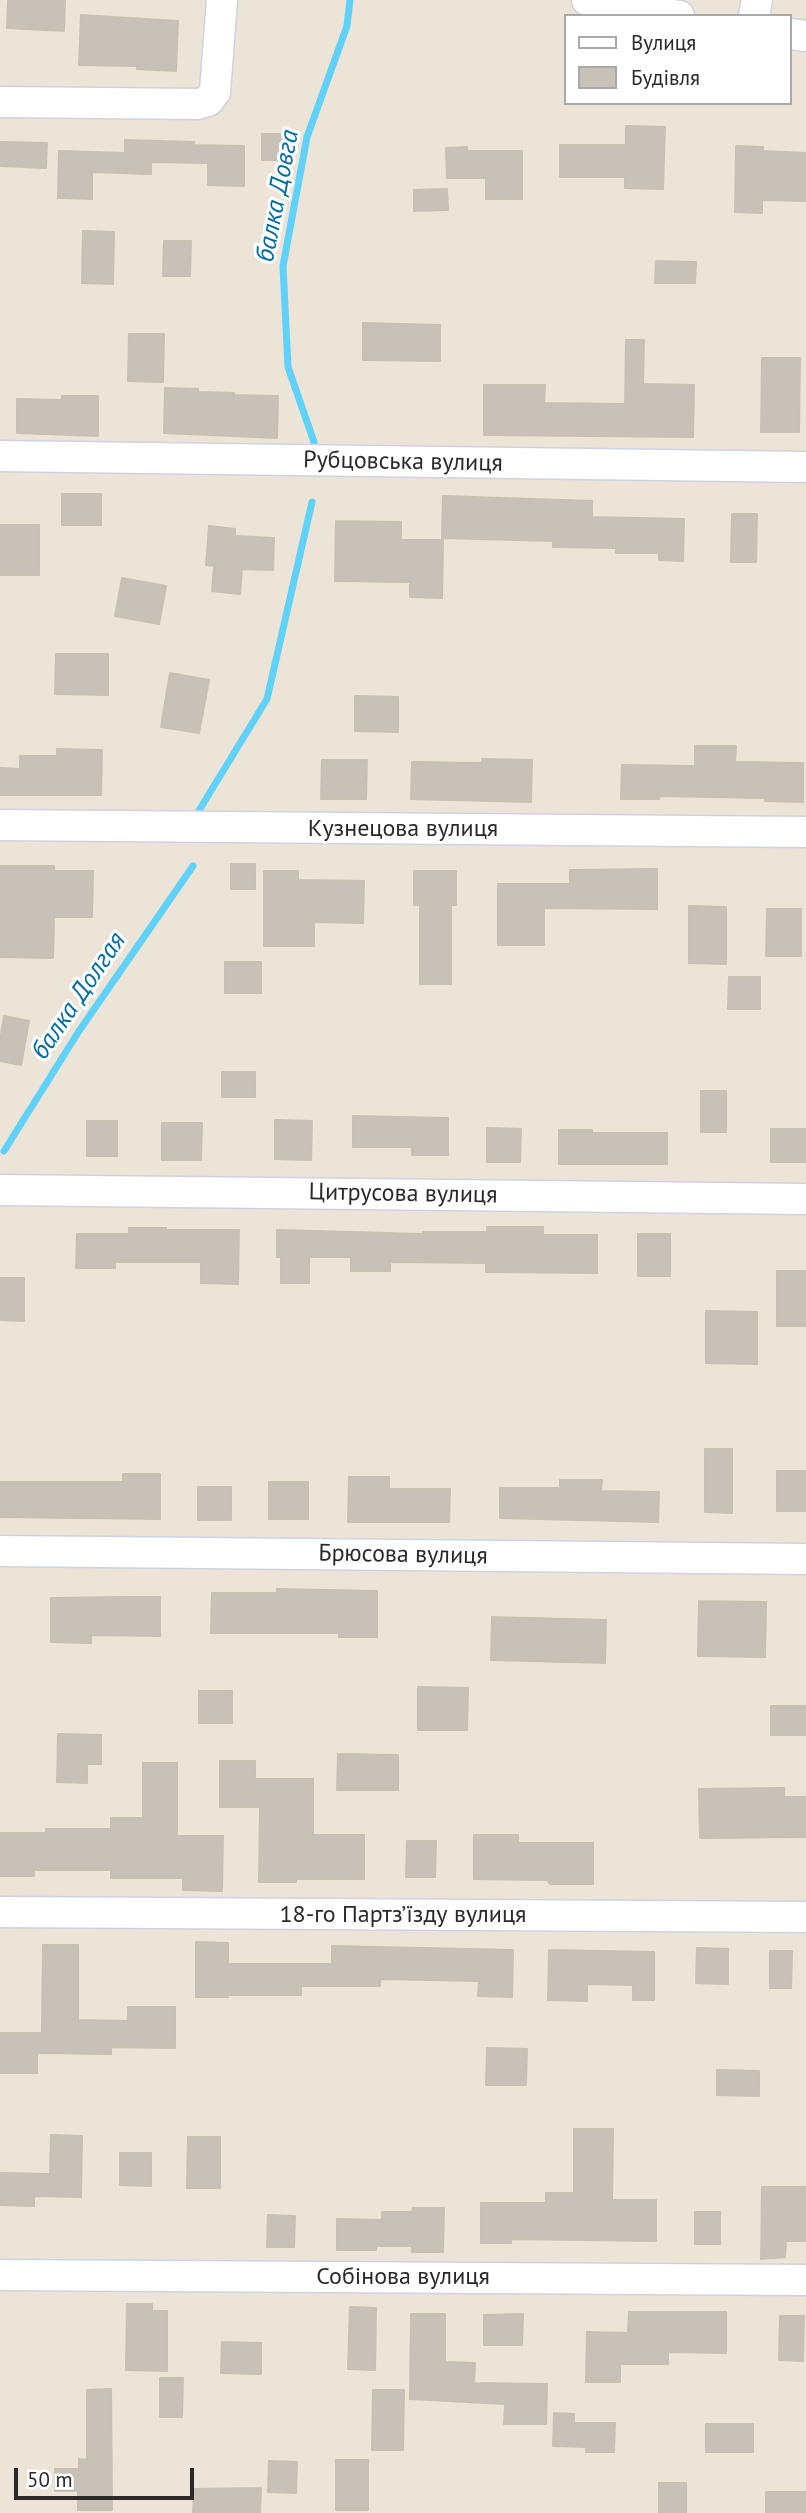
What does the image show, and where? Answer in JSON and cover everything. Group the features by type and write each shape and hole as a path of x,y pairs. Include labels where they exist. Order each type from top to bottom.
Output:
{"street":[{"path":"0,102 198,104 208,101 215,92 222,0"},
{"path":"587,0 668,14"},
{"name":"Рубцовська вулиця","path":"0,456 806,467"},
{"name":"Кузнецова вулиця","path":"0,825 806,832"},
{"name":"Цитрусова вулиця","path":"0,1190 806,1199"},
{"name":"Брюсова вулиця","path":"0,1551 806,1559"},
{"name":"18-го Партз’їзду вулиця","path":"0,1912 806,1917"},
{"name":"Собінова вулиця","path":"0,2275 806,2280"}],"building":[{"path":"8,0 65,0 64,31 7,28"},
{"path":"81,15 178,21 176,71 137,69 137,66 79,65"},
{"path":"626,126 665,127 663,189 625,188 625,177 560,177 560,145 626,145"},
{"path":"262,134 292,134 292,160 262,160"},
{"path":"125,140 244,146 244,186 208,185 208,163 151,162 151,174 92,172 92,199 58,198 59,151 125,153"},
{"path":"0,142 47,143 46,168 0,166"},
{"path":"736,146 763,147 763,151 806,153 806,201 762,200 762,213 735,212"},
{"path":"467,147 467,151 522,151 522,199 486,199 486,178 447,178 446,148"},
{"path":"447,189 448,210 414,211 414,190"},
{"path":"83,231 114,232 113,284 82,283"},
{"path":"164,241 191,241 190,276 163,276"},
{"path":"656,261 696,262 695,283 655,283"},
{"path":"363,323 440,325 440,361 363,360"},
{"path":"129,334 164,334 163,382 128,381"},
{"path":"626,340 644,340 643,384 694,385 693,437 484,435 484,385 545,385 544,403 625,404"},
{"path":"762,358 800,358 799,432 761,432"},
{"path":"165,388 198,389 198,392 234,395 278,396 277,438 164,433"},
{"path":"62,396 98,396 98,436 17,433 17,399 62,400"},
{"path":"62,494 101,494 101,525 62,525"},
{"path":"443,496 592,501 592,517 684,519 683,561 659,560 659,553 616,553 616,548 553,547 553,541 442,538"},
{"path":"732,514 757,514 756,562 731,562"},
{"path":"336,521 401,522 401,540 443,540 442,598 410,597 410,582 335,581"},
{"path":"0,525 39,525 39,575 0,575"},
{"path":"209,526 235,529 235,536 274,538 273,570 242,569 240,594 212,591 214,566 206,565"},
{"path":"122,578 166,586 159,624 115,616"},
{"path":"56,654 108,654 108,695 55,694"},
{"path":"170,673 209,680 199,733 161,727"},
{"path":"355,696 398,697 398,732 355,731"},
{"path":"695,746 736,746 735,762 803,763 803,802 765,801 765,798 659,796 659,799 621,799 622,765 695,766"},
{"path":"57,749 102,750 101,795 0,795 0,768 20,769 20,756 57,756"},
{"path":"482,759 532,760 531,802 411,799 412,762 482,763"},
{"path":"322,760 367,760 366,799 321,799"},
{"path":"231,864 255,864 255,889 231,889"},
{"path":"0,866 54,866 54,871 93,871 92,917 54,917 53,958 0,957"},
{"path":"657,869 657,909 544,908 544,945 498,945 498,884 570,884 570,870"},
{"path":"264,871 298,871 298,880 364,881 363,923 314,922 314,946 264,946"},
{"path":"414,871 456,871 456,905 451,905 451,984 420,984 420,905 414,905"},
{"path":"689,906 726,907 726,964 689,963"},
{"path":"767,909 801,909 801,956 766,956"},
{"path":"225,962 261,962 261,993 225,993"},
{"path":"729,977 760,977 760,1009 728,1009"},
{"path":"4,1016 29,1021 21,1065 0,1061"},
{"path":"222,1072 255,1072 255,1097 222,1097"},
{"path":"701,1091 726,1091 726,1132 701,1132"},
{"path":"353,1116 448,1118 448,1155 412,1155 412,1147 353,1147"},
{"path":"275,1120 312,1121 311,1160 275,1159"},
{"path":"87,1121 117,1121 117,1156 87,1156"},
{"path":"162,1123 202,1123 201,1160 162,1160"},
{"path":"487,1128 521,1129 520,1162 487,1162"},
{"path":"771,1129 806,1129 806,1162 771,1162"},
{"path":"559,1130 667,1133 667,1164 559,1164"},
{"path":"487,1227 543,1227 543,1235 597,1235 597,1273 486,1272 486,1263 390,1262 390,1271 351,1271 351,1257 309,1257 309,1283 281,1283 277,1230 423,1234 487,1232"},
{"path":"129,1228 239,1230 238,1284 201,1283 201,1262 115,1262 115,1268 76,1268 77,1234 129,1234"},
{"path":"638,1234 670,1234 670,1276 638,1276"},
{"path":"777,1271 806,1271 806,1326 777,1326"},
{"path":"0,1278 24,1278 24,1321 0,1320"},
{"path":"706,1311 757,1312 757,1364 706,1363"},
{"path":"705,1449 732,1449 732,1513 705,1512"},
{"path":"777,1471 806,1471 806,1511 777,1511"},
{"path":"123,1474 160,1474 160,1519 0,1517 0,1482 123,1482"},
{"path":"349,1477 389,1477 389,1489 450,1489 449,1522 348,1522"},
{"path":"560,1480 602,1480 601,1491 659,1492 658,1522 500,1518 500,1488 560,1488"},
{"path":"269,1482 308,1482 308,1519 269,1519"},
{"path":"198,1487 231,1487 231,1520 198,1520"},
{"path":"277,1589 377,1591 377,1637 339,1637 339,1633 211,1633 212,1593 277,1593"},
{"path":"160,1597 160,1636 91,1635 91,1643 51,1642 51,1598"},
{"path":"699,1601 766,1602 765,1657 698,1656"},
{"path":"492,1617 606,1620 605,1663 491,1660"},
{"path":"418,1687 468,1688 467,1730 418,1730"},
{"path":"199,1691 232,1691 232,1723 199,1723"},
{"path":"771,1706 806,1706 806,1735 771,1735"},
{"path":"58,1734 101,1735 101,1764 87,1764 87,1783 57,1782"},
{"path":"338,1754 398,1755 398,1790 337,1790"},
{"path":"220,1761 255,1761 255,1779 313,1779 313,1835 364,1835 364,1879 259,1882 260,1807 220,1807"},
{"path":"143,1763 177,1763 177,1836 223,1836 222,1891 183,1890 183,1878 111,1878 111,1870 34,1870 34,1876 0,1876 0,1833 46,1833 46,1829 111,1829 111,1818 143,1818"},
{"path":"784,1788 784,1797 806,1797 806,1837 700,1838 699,1789"},
{"path":"474,1835 518,1835 518,1843 593,1843 593,1884 474,1879"},
{"path":"407,1841 436,1841 435,1877 406,1877"},
{"path":"196,1942 228,1943 228,1964 332,1964 332,1946 513,1950 512,1997 478,1996 479,1981 380,1979 380,1986 301,1986 301,1995 196,1997"},
{"path":"43,1945 78,1945 78,2020 128,2021 128,2007 175,2007 175,2048 111,2047 111,2054 37,2053 37,2073 0,2073 0,2033 42,2033"},
{"path":"697,1948 728,1949 728,1984 696,1983"},
{"path":"549,1950 654,1952 654,2000 633,2000 633,1985 587,1984 587,2001 548,2000"},
{"path":"770,1951 792,1951 791,1988 770,1988"},
{"path":"487,2048 527,2049 526,2085 486,2085"},
{"path":"717,2070 759,2071 759,2096 717,2095"},
{"path":"574,2129 613,2129 612,2200 656,2200 656,2241 511,2239 511,2243 481,2243 481,2203 546,2203 546,2193 574,2193"},
{"path":"51,2135 82,2136 81,2197 34,2196 34,2206 0,2205 0,2173 50,2174"},
{"path":"188,2137 220,2137 220,2188 187,2188"},
{"path":"120,2153 151,2153 151,2186 120,2185"},
{"path":"762,2187 806,2187 806,2241 786,2241 785,2257 761,2259"},
{"path":"413,2208 444,2208 443,2252 412,2252 412,2246 337,2250 337,2219 382,2220 382,2212 412,2212"},
{"path":"695,2212 720,2212 720,2244 695,2244"},
{"path":"268,2215 295,2216 294,2247 267,2247"},
{"path":"127,2304 152,2304 152,2311 167,2311 167,2371 126,2370"},
{"path":"350,2307 376,2308 375,2370 348,2369"},
{"path":"629,2312 726,2312 726,2353 668,2352 668,2364 620,2364 620,2382 586,2382 587,2332 628,2333"},
{"path":"411,2314 445,2314 445,2362 475,2363 474,2383 547,2384 546,2424 504,2424 505,2404 410,2399"},
{"path":"523,2314 522,2345 484,2345 484,2315"},
{"path":"780,2316 804,2316 803,2361 779,2360"},
{"path":"222,2342 261,2343 261,2374 221,2373"},
{"path":"160,2378 183,2378 182,2417 160,2417"},
{"path":"111,2389 112,2510 78,2510 78,2491 55,2491 55,2469 79,2469 79,2459 87,2460 87,2390"},
{"path":"373,2390 404,2390 403,2450 372,2450"},
{"path":"554,2413 574,2414 574,2423 615,2423 614,2452 586,2452 586,2447 553,2446"},
{"path":"706,2424 753,2424 753,2452 706,2452"},
{"path":"336,2460 368,2460 368,2510 336,2510"},
{"path":"269,2461 297,2462 296,2493 268,2492"},
{"path":"659,2483 686,2483 686,2513 659,2513"},
{"path":"261,2488 260,2513 193,2513 194,2489"},
{"path":"766,2492 806,2492 806,2513 766,2513"}],"waterway":[{"name":"балка Довга","path":"314,442 288,367 283,266 307,137 347,26 350,0"},
{"name":"балка Довга","path":"195,817 267,699 312,502"},
{"name":"балка Долгая","path":"4,1151 79,1031 193,866"}]}
